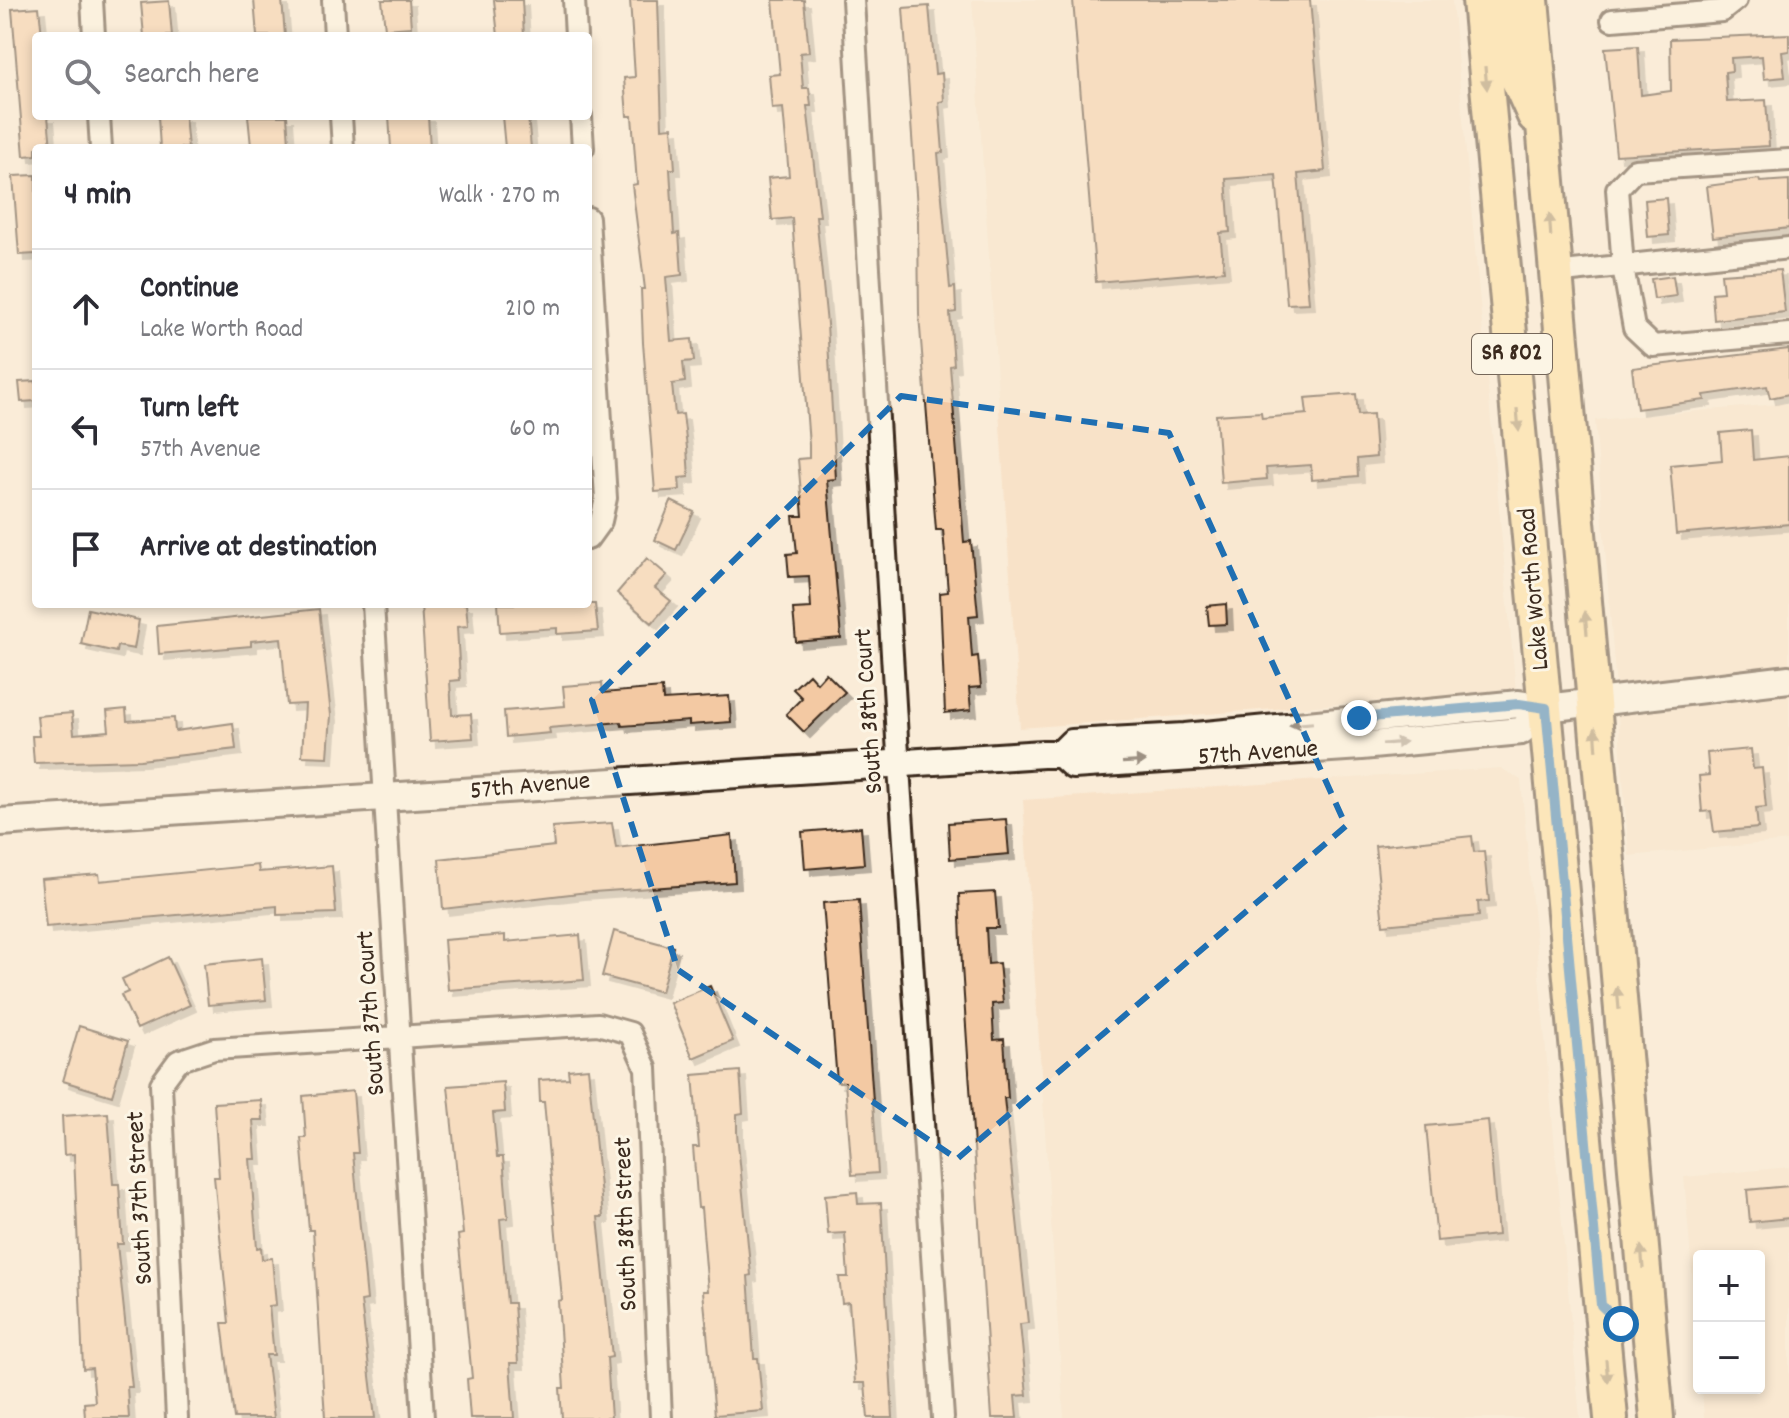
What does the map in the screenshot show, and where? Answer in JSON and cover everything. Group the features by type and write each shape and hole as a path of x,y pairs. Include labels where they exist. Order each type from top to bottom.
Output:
{"main road":[{"name":"Lake Worth Road","path":"1479,0 1611,1418"},
{"path":"1508,0 1515,74 1543,137"},
{"name":"Lake Worth Road","path":"1532,0 1657,1418"},
{"path":"1580,1080 1600,1119 1612,1261 1621,1284 1646,1305"},
{"path":"1601,1305 1621,1324 1629,1343 1639,1418"}],"street":[{"path":"92,0 94,32"},
{"path":"333,0 335,32"},
{"path":"574,0 576,32"},
{"name":"South 38th Court","path":"853,0 899,763 943,1418"},
{"path":"1612,20 1722,11 1736,0"},
{"path":"99,120 101,144"},
{"path":"341,120 343,144"},
{"path":"581,120 583,144"},
{"path":"1789,160 1635,170 1617,189 1623,267 1634,328 1653,346 1789,334"},
{"path":"1554,273 1789,248"},
{"path":"592,280 606,498 601,521 592,533"},
{"name":"South 37th Court","path":"373,608 423,1418"},
{"name":"57th Avenue","path":"0,822 899,763 1061,754 1073,765 1392,743 1521,731 1546,708 1789,679"},
{"name":"South 37th Street","path":"177,1418 161,1084 178,1061 214,1049 598,1024 630,1033"},
{"name":"South 38th Street","path":"630,1033 646,1068 661,1418"}],"highlighted area":[{"path":"901,396 1169,433 1346,826 957,1159 678,970 592,700"}],"shaded area":[{"path":"972,0 1452,0 1516,691 1020,728"},
{"path":"1789,403 1789,841 1629,856 1595,420"},
{"path":"1501,768 1521,780 1580,1418 1064,1418 1023,800"},
{"path":"1789,1167 1789,1418 1704,1418 1702,1394 1765,1394 1765,1250 1693,1250 1693,1285 1684,1177"}],"building":[{"path":"254,0 282,0 285,32 257,32"},
{"path":"382,0 409,0 411,27 385,29"},
{"path":"494,0 522,0 524,32 498,32"},
{"path":"630,0 658,0 662,128 672,127 675,169 670,169 674,234 679,233 682,275 666,277 671,341 692,339 694,361 683,362 685,382 672,384 675,415 683,414 689,477 679,478 680,490 655,492 643,343 641,289 645,289 632,185 637,184 632,116 627,116 624,78 635,77"},
{"path":"773,0 804,0 809,52 800,53 803,88 809,88 811,106 807,106 820,216 816,216 827,324 836,479 827,480 841,638 796,642 793,609 811,608 809,576 789,577 787,554 797,553 793,516 803,516 798,459 809,458 809,445 792,218 772,220 768,178 789,176 783,108 772,109 769,75 780,74"},
{"path":"1073,0 1310,0 1325,171 1298,174 1309,303 1287,304 1276,175 1226,179 1230,232 1220,233 1224,271 1096,282"},
{"path":"169,1 172,32 144,32 141,3"},
{"path":"929,6 935,74 942,73 944,101 939,102 943,152 938,153 950,288 955,287 956,312 950,313 954,365 950,366 964,542 971,541 978,615 969,616 972,657 978,656 981,687 969,688 971,710 945,713 940,593 948,592 943,530 936,530 919,315 918,222 903,8"},
{"path":"39,7 42,32 32,32 32,120 48,120 51,144 32,144 32,155 24,156 12,9"},
{"path":"1789,34 1789,51 1782,52 1785,77 1764,79 1762,56 1731,58 1732,71 1725,72 1727,102 1766,100 1769,146 1616,155 1605,48 1638,46 1641,95 1671,91 1670,39"},
{"path":"158,120 185,120 188,144 160,144"},
{"path":"248,120 287,120 289,143 251,144"},
{"path":"389,120 428,120 430,144 391,144"},
{"path":"502,120 528,120 531,144 505,144"},
{"path":"32,175 32,254 19,255 13,176"},
{"path":"1759,179 1760,182 1789,180 1789,228 1713,237 1707,186"},
{"path":"1666,198 1669,235 1648,237 1645,200"},
{"path":"1780,270 1785,312 1714,320 1712,293 1723,292 1721,274"},
{"path":"1673,276 1676,296 1654,299 1651,279"},
{"path":"1789,349 1789,394 1770,398 1767,386 1704,395 1705,400 1637,409 1632,368"},
{"path":"32,381 32,401 21,402 19,382"},
{"path":"1356,394 1358,415 1373,414 1376,457 1357,459 1358,476 1312,480 1311,465 1266,468 1267,479 1221,483 1216,415 1261,412 1262,418 1307,414 1305,398"},
{"path":"1751,430 1753,460 1789,456 1789,524 1676,534 1670,465 1722,460 1720,433"},
{"path":"671,501 694,512 676,550 655,540"},
{"path":"647,558 667,575 655,588 671,601 652,623 617,593"},
{"path":"595,604 598,631 557,634 557,628 500,632 498,608 592,608"},
{"path":"1226,604 1227,624 1209,625 1207,606"},
{"path":"421,608 466,608 468,626 457,627 460,680 450,681 452,715 471,714 473,738 430,741"},
{"path":"88,609 139,620 134,649 117,646 116,652 81,644"},
{"path":"319,609 331,715 328,757 302,756 305,704 287,705 281,638 251,641 251,646 159,654 157,626"},
{"path":"826,673 845,692 804,732 786,714 802,698 793,689 809,674 817,683"},
{"path":"602,683 603,693 662,688 663,700 729,696 731,722 689,725 689,721 622,726 621,722 549,728 550,733 506,737 504,711 565,706 563,686"},
{"path":"126,709 127,721 174,718 175,731 233,723 236,749 140,760 34,763 32,736 39,736 37,716 72,713 74,734 109,731 107,711"},
{"path":"1751,749 1753,769 1762,768 1766,807 1756,808 1758,828 1714,832 1711,811 1702,812 1699,776 1709,775 1707,753"},
{"path":"1006,819 1009,854 950,859 948,823"},
{"path":"612,823 616,848 732,835 735,882 579,893 443,909 439,859 554,846 552,827"},
{"path":"861,827 864,864 805,869 802,832"},
{"path":"1472,836 1474,852 1484,851 1489,901 1478,902 1479,916 1383,925 1375,846"},
{"path":"258,865 259,872 332,866 336,913 277,915 277,906 46,927 41,879 99,874 100,881"},
{"path":"995,892 998,928 986,928 988,964 999,963 1003,1003 992,1004 994,1040 1004,1039 1008,1098 1004,1098 1028,1323 1020,1324 1027,1395 1015,1396 1017,1418 992,1418 962,966 959,894"},
{"path":"859,900 878,1173 852,1175 845,1082 837,1082 823,903"},
{"path":"614,931 673,947 661,992 602,976"},
{"path":"505,935 505,942 580,935 584,980 448,990 444,940"},
{"path":"168,957 190,1005 137,1029 121,995 128,992 122,979"},
{"path":"262,958 266,1000 208,1005 204,964"},
{"path":"710,986 733,1041 693,1058 670,1003"},
{"path":"79,1026 128,1041 112,1096 63,1081"},
{"path":"588,1068 603,1217 598,1217 612,1357 607,1358 611,1418 562,1418 560,1388 564,1388 558,1301 562,1300 544,1102 540,1102 539,1080 569,1078 568,1070"},
{"path":"740,1071 743,1113 737,1114 737,1133 751,1275 748,1276 754,1358 758,1358 763,1411 715,1415 703,1291 708,1291 693,1147 699,1147 693,1075"},
{"path":"503,1082 505,1112 493,1113 497,1157 503,1157 508,1218 500,1219 507,1303 514,1303 518,1363 510,1363 514,1418 470,1418 467,1379 472,1378 458,1235 463,1234 448,1086"},
{"path":"353,1091 358,1153 353,1153 367,1300 361,1301 375,1418 325,1418 313,1230 309,1230 301,1138 306,1138 303,1096"},
{"path":"261,1100 263,1120 253,1120 256,1159 250,1159 257,1248 261,1247 262,1259 272,1258 276,1305 269,1306 274,1355 266,1355 274,1418 234,1418 222,1323 229,1323 214,1177 219,1177 214,1103"},
{"path":"108,1113 113,1184 119,1184 123,1244 117,1244 132,1387 127,1387 129,1418 85,1418 84,1403 95,1402 92,1368 83,1369 74,1154 64,1155 62,1116"},
{"path":"1488,1120 1498,1235 1437,1241 1426,1126"},
{"path":"1789,1186 1789,1218 1750,1222 1747,1190"},
{"path":"857,1192 858,1204 881,1203 893,1418 868,1418 865,1383 855,1383 849,1302 842,1303 839,1277 848,1277 845,1233 828,1234 825,1195"}],"route":[{"path":"1359,718 1519,704 1546,708 1601,1305 1621,1324"}]}
